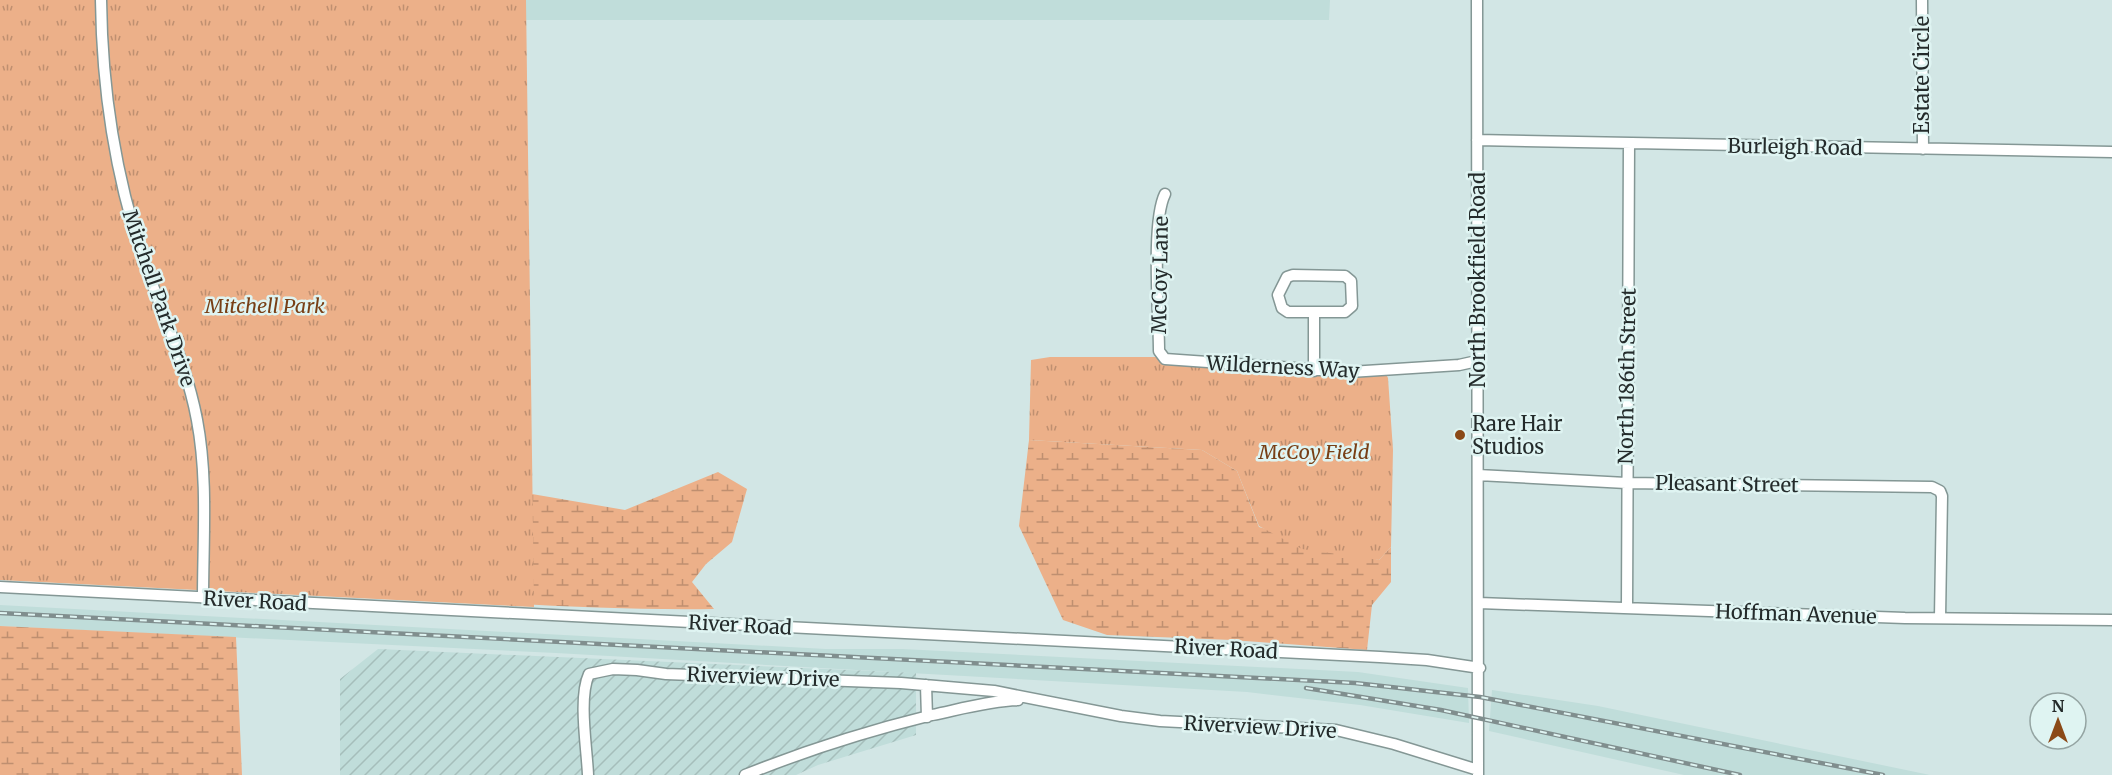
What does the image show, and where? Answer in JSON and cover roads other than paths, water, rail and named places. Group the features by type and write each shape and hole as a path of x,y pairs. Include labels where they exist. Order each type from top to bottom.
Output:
{"street":[{"name":"Mitchell Park Drive","path":"101,0 107,96 123,188 145,264 182,362 197,421 204,495 203,598"},
{"name":"North Brookfield Road","path":"1477,0 1480,668 1478,772"},
{"name":"Estate Circle","path":"1922,0 1923,149"},
{"name":"Burleigh Road","path":"1477,140 2112,152"},
{"name":"North 186th Street","path":"1627,608 1629,143"},
{"name":"McCoy Lane","path":"1161,356 1159,351 1158,230 1160,207 1165,194"},
{"path":"1334,275 1345,276 1351,281 1352,306 1349,309 1345,312 1314,312 1288,312 1282,308 1278,295 1287,277 1334,275"},
{"path":"1314,312 1314,371"},
{"name":"Wilderness Way","path":"1161,356 1172,361 1241,363 1314,371 1420,368 1477,361"},
{"name":"Pleasant Street","path":"1478,475 1626,483 1922,486 1940,491 1942,517 1940,618"},
{"name":"River Road","path":"0,587 1380,657 1427,660 1480,668"},
{"name":"Hoffman Avenue","path":"1479,603 1940,618 2112,620"},
{"name":"Riverview Drive","path":"588,775 585,693 589,674 602,670 926,685 994,692 1160,721 1336,730 1394,744 1478,772"},
{"path":"926,685 927,717"},
{"name":"Riverview Drive","path":"745,775 815,746 927,717 998,701 1038,700"}],"railway":[{"path":"0,613 1355,683 1480,697 1883,775"},
{"path":"1306,688 1441,710 1740,775"}],"place":[{"name":"Rare Hair Studios","path":"1460,435"}],"park label":[{"name":"Mitchell Park","path":"265,306"},
{"name":"McCoy Field","path":"1314,452"}]}
